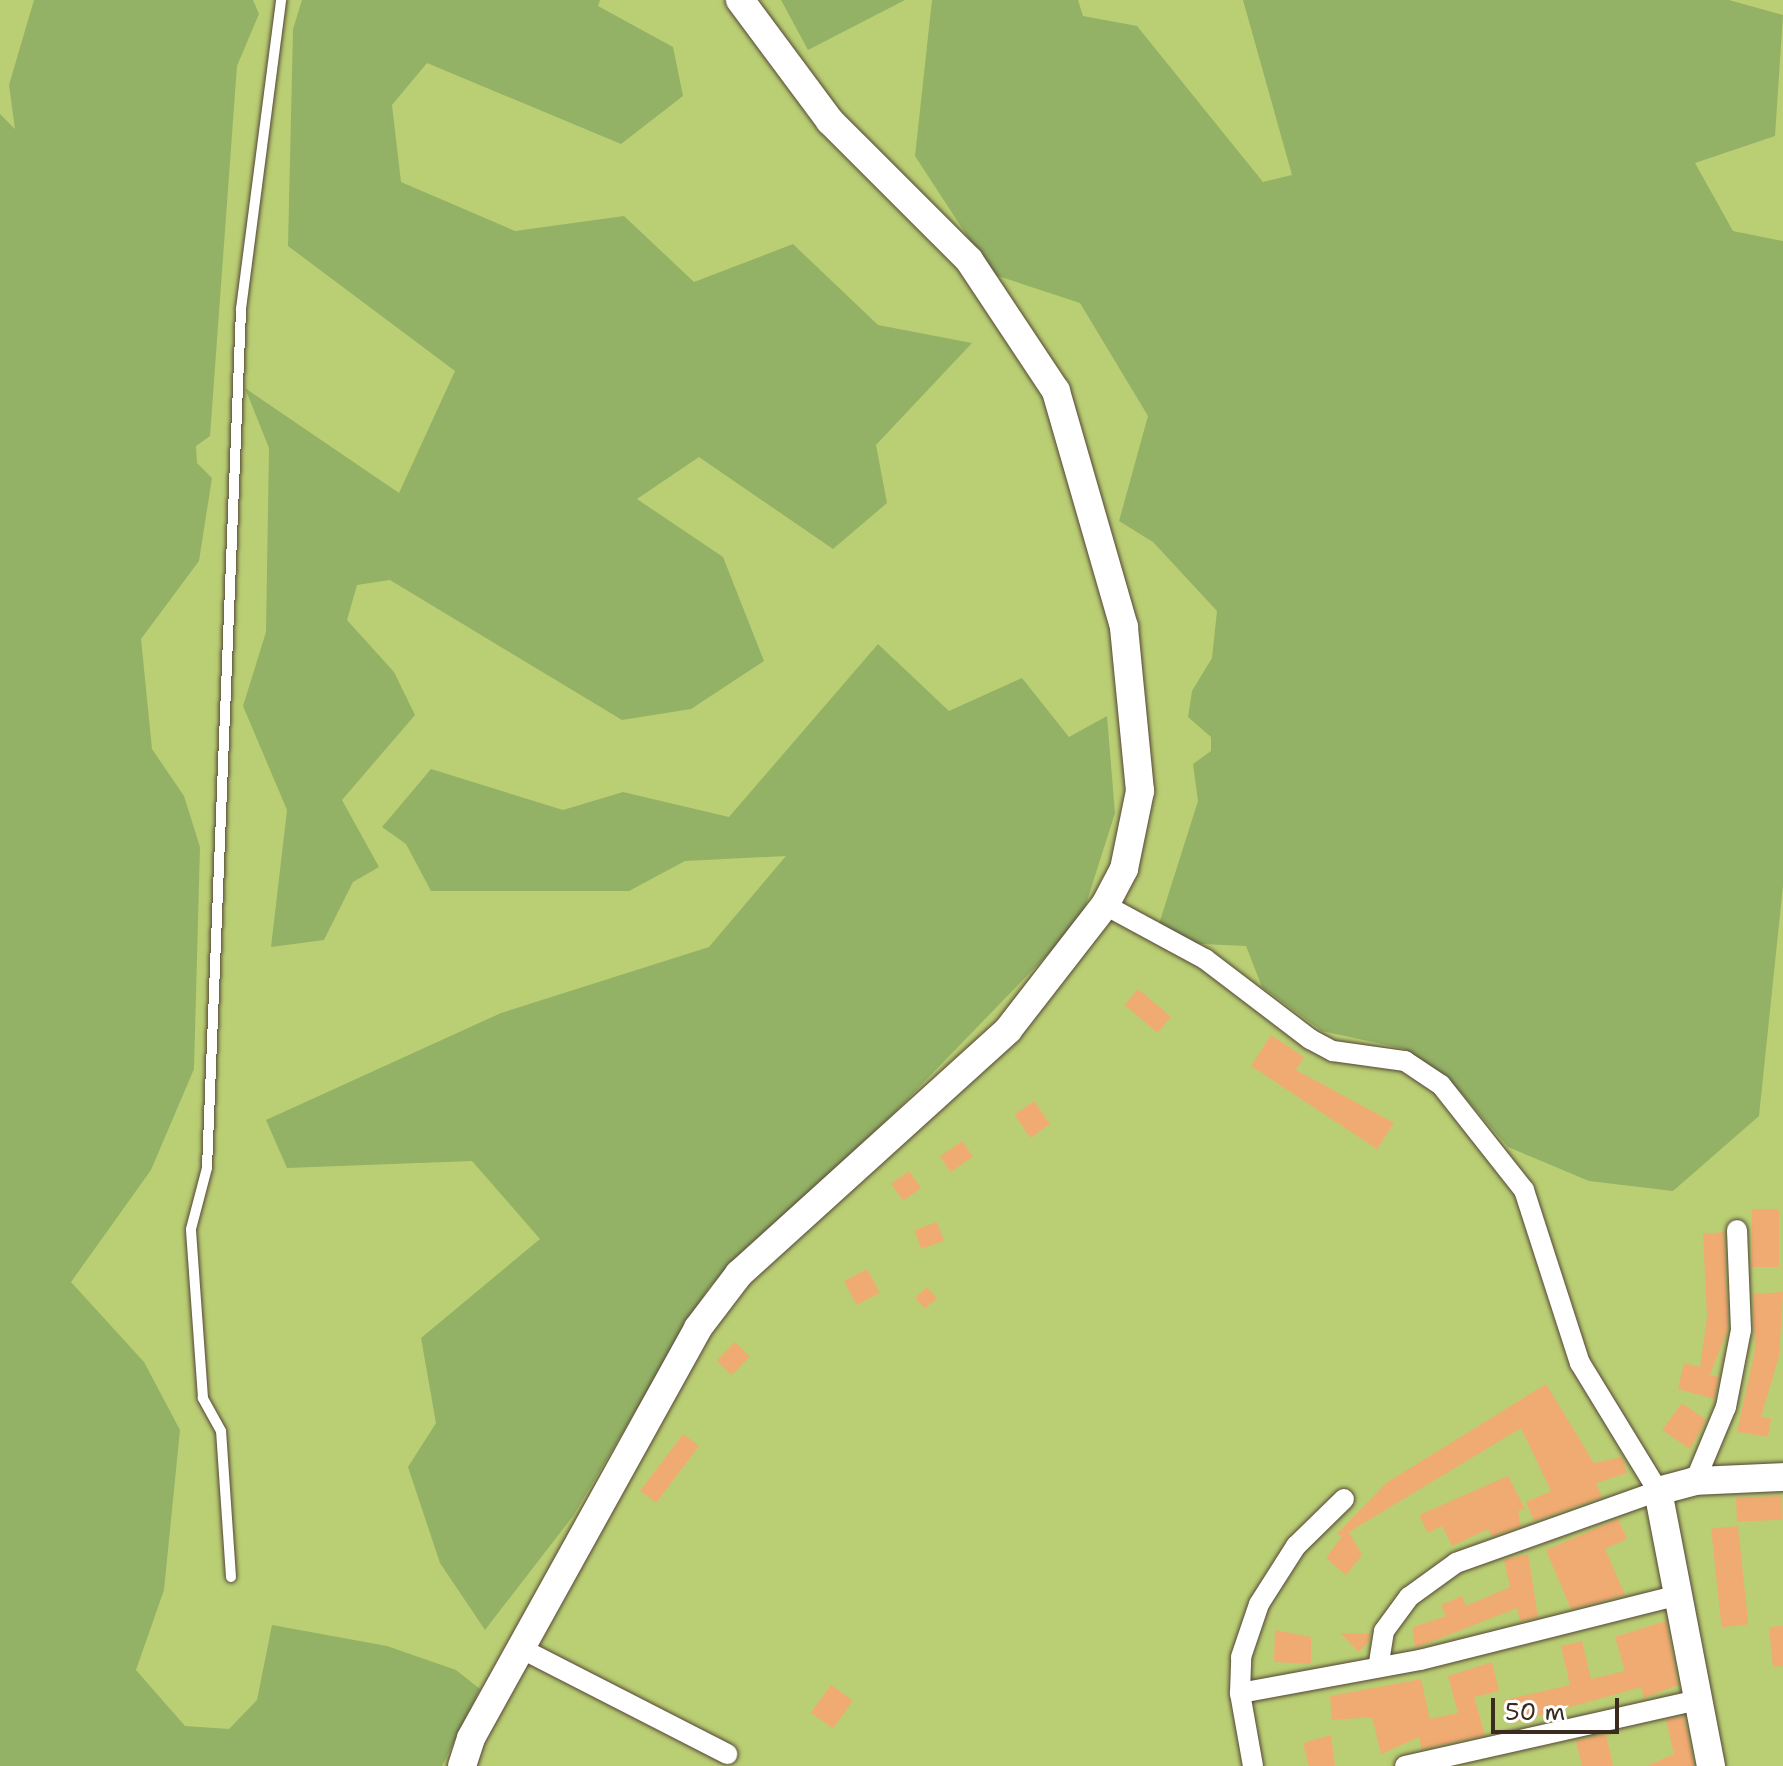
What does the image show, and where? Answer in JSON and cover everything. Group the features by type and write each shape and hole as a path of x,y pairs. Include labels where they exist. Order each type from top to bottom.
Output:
{"street":[{"path":"462,1766 520,1648 698,1328 739,1274 1008,1030 1105,905 1124,869 1140,791 1124,627 1056,391 969,260 830,121 740,0"},
{"path":"1105,905 1215,966 1310,1039 1333,1051 1405,1061 1441,1085 1524,1190 1580,1363 1658,1491 1711,1766"},
{"path":"1695,1481 1726,1407 1741,1330 1737,1230"},
{"path":"1379,1663 1384,1631 1409,1597 1456,1563 1658,1491 1695,1481 1783,1477"},
{"path":"1253,1766 1240,1693 1241,1657 1259,1604 1296,1546 1344,1499"},
{"path":"1240,1693 1379,1663 1420,1660 1678,1595"},
{"path":"520,1648 727,1754"},
{"path":"1405,1766 1697,1700"}],"lane":[{"path":"231,1577 221,1431 203,1398 191,1229 207,1168 241,309 281,0"}],"green space":[{"path":"0,0 1783,0 1783,1766 0,1766"},
{"path":"34,0 253,0 259,14 237,66 210,436 196,446 197,463 212,478 199,561 141,639 152,749 184,796 200,847 194,1069 151,1170 71,1282 144,1362 180,1430 164,1590 136,1670 185,1726 229,1729 257,1700 272,1625 387,1646 456,1670 480,1689 442,1766 0,1766 0,114 15,129 9,85"},
{"path":"302,0 600,0 598,6 673,47 683,96 621,144 427,63 392,105 401,182 515,231 624,216 694,282 793,244 878,325 972,343 876,445 887,503 833,549 699,457 637,499 723,557 764,661 691,709 622,720 390,580 357,585 347,620 394,672 415,715 342,800 379,867 353,882 324,940 271,947 287,810 243,706 266,632 269,448 245,388 399,493 455,371 288,246 293,29"},
{"path":"781,0 905,0 808,50"},
{"path":"932,0 1078,0 1083,16 1137,26 1263,182 1292,175 1243,0 1729,0 1783,15 1775,136 1695,163 1733,231 1783,241 1783,886 1759,1116 1673,1191 1589,1181 1508,1147 1458,1089 1405,1049 1322,1031 1262,987 1246,946 1180,943 1159,924 1198,801 1193,764 1211,751 1211,737 1188,717 1192,691 1212,658 1217,611 1153,542 1119,521 1148,416 1080,303 992,274 915,156"},
{"path":"878,644 949,711 1022,678 1069,737 1107,716 1115,813 1081,920 895,1112 709,1287 573,1516 485,1630 440,1563 408,1467 436,1423 421,1338 540,1239 472,1161 287,1168 266,1120 501,1013 709,947 786,856 685,861 629,891 431,891 406,844 382,827 431,769 563,810 623,792 729,817"}],"building":[{"path":"1138,989 1171,1017 1157,1033 1125,1005"},
{"path":"1271,1035 1304,1057 1296,1070 1394,1123 1377,1149 1251,1066"},
{"path":"1034,1101 1050,1124 1030,1138 1014,1115"},
{"path":"962,1141 973,1157 951,1172 940,1156"},
{"path":"909,1171 921,1188 903,1201 891,1184"},
{"path":"1752,1209 1779,1209 1779,1267 1752,1267"},
{"path":"937,1222 944,1241 921,1249 914,1230"},
{"path":"1724,1232 1728,1329 1710,1375 1719,1377 1714,1399 1678,1389 1684,1363 1700,1367 1707,1317 1703,1234"},
{"path":"867,1269 880,1293 857,1305 844,1281"},
{"path":"927,1287 937,1298 925,1309 915,1298"},
{"path":"1783,1292 1779,1356 1761,1417 1771,1418 1768,1437 1737,1432 1755,1350 1753,1294"},
{"path":"735,1342 750,1357 731,1375 717,1360"},
{"path":"1546,1384 1594,1463 1622,1457 1627,1473 1596,1483 1602,1497 1534,1521 1526,1502 1551,1491 1521,1428 1349,1532 1362,1555 1346,1575 1326,1558 1342,1536 1337,1534 1386,1483"},
{"path":"1682,1403 1706,1420 1690,1449 1662,1430"},
{"path":"683,1434 699,1446 656,1503 640,1491"},
{"path":"1508,1476 1525,1509 1518,1511 1521,1526 1492,1536 1488,1529 1452,1546 1442,1526 1428,1533 1419,1515"},
{"path":"1782,1496 1783,1520 1737,1522 1736,1498"},
{"path":"1618,1519 1627,1539 1605,1549 1625,1595 1571,1609 1546,1550"},
{"path":"1738,1526 1748,1624 1721,1627 1711,1529"},
{"path":"1528,1554 1538,1617 1520,1621 1517,1608 1415,1648 1413,1627 1446,1616 1441,1605 1462,1596 1466,1606 1510,1587 1504,1560"},
{"path":"1666,1621 1678,1685 1644,1698 1641,1687 1510,1724 1504,1700 1570,1685 1561,1646 1582,1641 1591,1679 1625,1671 1615,1637"},
{"path":"1783,1626 1783,1666 1773,1667 1769,1627"},
{"path":"1275,1630 1311,1637 1311,1664 1274,1662"},
{"path":"1340,1633 1370,1634 1369,1641 1359,1652"},
{"path":"1492,1662 1499,1691 1474,1697 1485,1735 1422,1749 1419,1737 1381,1754 1372,1717 1332,1720 1330,1696 1421,1679 1430,1719 1458,1713 1448,1676"},
{"path":"831,1685 853,1701 833,1728 811,1713"},
{"path":"1684,1716 1694,1766 1647,1766 1674,1754 1666,1720"},
{"path":"1606,1734 1613,1766 1582,1766 1576,1741"},
{"path":"1331,1735 1335,1766 1309,1766 1303,1743"}]}
